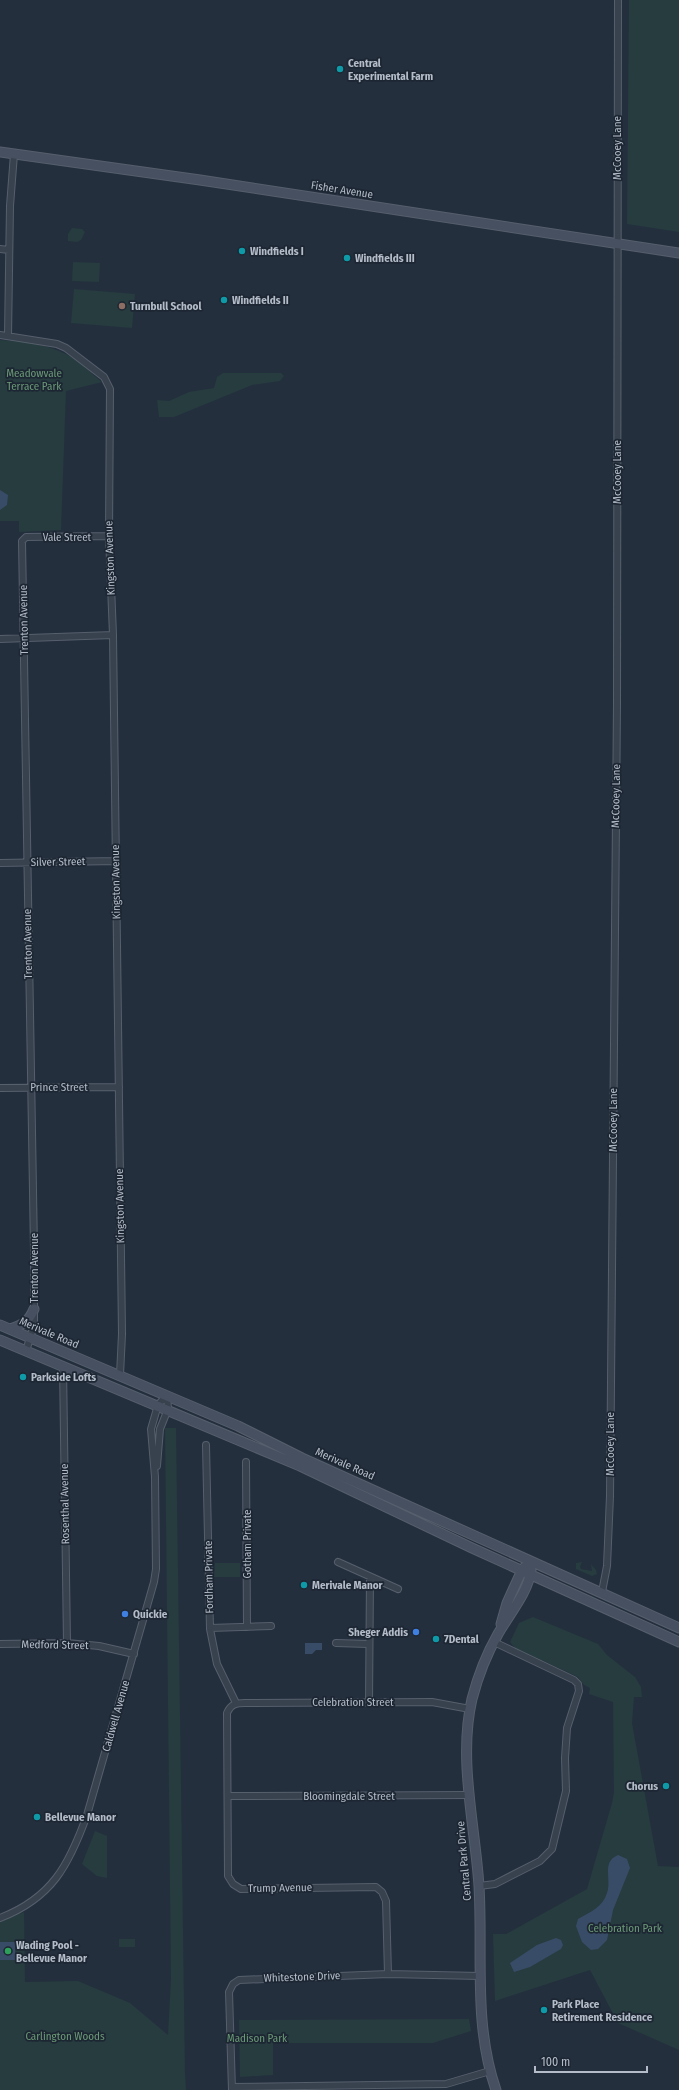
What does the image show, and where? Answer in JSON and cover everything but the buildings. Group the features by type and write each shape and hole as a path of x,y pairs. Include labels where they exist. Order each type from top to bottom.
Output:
{"main road":[{"name":"Fisher Avenue","path":"0,152 200,180 679,253"},
{"path":"10,1330 27,1321 34,1309"},
{"name":"Merivale Road","path":"0,1325 238,1426 302,1458 679,1628"},
{"name":"Merivale Road","path":"0,1340 168,1409 306,1469 679,1642"},
{"name":"Central Park Drive","path":"496,2090 483,2042 480,1976 479,1886 467,1750 470,1709 480,1673 498,1633 515,1607 531,1560"}],"street":[{"name":"McCooey Lane","path":"602,1592 607,1566 610,1480 617,704 618,0"},
{"path":"0,335 8,336 9,250 14,154"},
{"path":"0,249 9,250"},
{"name":"Kingston Avenue","path":"8,336 57,344 66,348 104,377 110,388 108,536 114,635 122,1362 120,1375"},
{"name":"Vale Street","path":"26,537 108,536"},
{"name":"Trenton Avenue","path":"26,537 22,541 25,639 34,1309 34,1325 26,1351"},
{"path":"0,639 114,635"},
{"name":"Silver Street","path":"0,863 116,862"},
{"name":"Prince Street","path":"0,1088 119,1087"},
{"name":"Rosenthal Avenue","path":"63,1366 66,1643"},
{"name":"Caldwell Avenue","path":"0,1918 26,1906 43,1893 55,1881 66,1866 87,1815 134,1654 156,1569 155,1477 151,1430 158,1405 168,1395"},
{"name":"Caldwell Avenue","path":"155,1477 160,1429 168,1409 168,1395"},
{"name":"Fordham Private","path":"206,1446 210,1628 217,1664 236,1703"},
{"name":"Gotham Private","path":"246,1462 247,1627"},
{"path":"338,1562 398,1589"},
{"path":"369,1702 368,1644 370,1577"},
{"path":"210,1628 271,1626"},
{"path":"479,1886 495,1884 533,1865 545,1857 552,1849 566,1792 565,1758 567,1728 579,1691 578,1684 574,1680 494,1642"},
{"name":"Medford Street","path":"0,1644 66,1643 99,1646 134,1654"},
{"path":"336,1643 368,1644"},
{"name":"Celebration Street","path":"236,1703 432,1702 470,1709"},
{"name":"Trump Avenue","path":"236,1703 230,1707 227,1713 228,1876 233,1884 241,1889 376,1887 382,1892 386,1901 388,1974"},
{"name":"Bloomingdale Street","path":"228,1796 470,1795"},
{"name":"Whitestone Drive","path":"232,2088 230,1992 233,1984 239,1980 388,1974 480,1976"},
{"path":"232,2088 446,2084 490,2071"}],"green space":[{"path":"629,0 679,0 679,232 627,224"},
{"path":"72,228 82,229 85,232 81,240 77,242 68,241 68,234"},
{"path":"73,262 100,263 99,282 72,281"},
{"path":"74,289 135,294 132,328 71,323"},
{"name":"Meadowvale Terrace Park","path":"0,340 19,341 56,350 77,360 102,382 66,391 61,530 19,532 19,521 0,521"},
{"path":"223,373 281,373 284,376 280,381 252,385 174,417 159,417 157,400 169,401 189,392 214,388 217,377"},
{"name":"Carlington Woods","path":"165,1428 176,1428 186,2090 0,2090 0,1922 24,1912 25,1982 78,1981 130,2003 168,2035 171,1979"},
{"path":"582,1562 580,1567 581,1569 592,1571 591,1564 596,1570 597,1574 592,1576 576,1569 576,1563"},
{"path":"215,1563 240,1563 240,1577 214,1577"},
{"name":"Celebration Park","path":"533,1617 598,1644 607,1655 635,1677 641,1687 642,1697 634,1697 632,1723 658,1866 679,1867 679,2050 618,2023 590,1970 495,2001 493,1934 506,1934 587,1889 614,1792 613,1702 589,1694 590,1688 584,1685 578,1677 515,1648 510,1642 519,1623"},
{"path":"95,1831 107,1836 107,1878 97,1876 82,1864"},
{"path":"119,1939 135,1939 135,1947 119,1947"},
{"name":"Madison Park","path":"469,2019 471,2031 433,2043 273,2043 273,2075 240,2077 239,2020"}],"water":[{"path":"0,490 8,495 7,505 0,510"},
{"path":"305,1643 322,1643 322,1650 316,1650 312,1654 305,1654"},
{"path":"618,1855 627,1859 630,1868 613,1910 607,1940 598,1949 591,1950 582,1942 576,1926 578,1919 596,1909 605,1898 608,1888 608,1866 613,1858"},
{"path":"556,1938 561,1940 563,1945 561,1949 530,1967 514,1972 510,1963 537,1945"},
{"name":"Wading Pool - Bellevue Manor","path":"0,1942 15,1942 15,1960 0,1960"}],"place":[{"name":"Central Experimental Farm","path":"340,69"},
{"name":"Windfields I","path":"242,251"},
{"name":"Windfields III","path":"347,258"},
{"name":"Windfields II","path":"224,300"},
{"name":"Turnbull School","path":"122,306"},
{"name":"Parkside Lofts","path":"23,1377"},
{"name":"Merivale Manor","path":"304,1585"},
{"name":"Quickie","path":"125,1614"},
{"name":"Sheger Addis","path":"416,1632"},
{"name":"7Dental","path":"436,1639"},
{"name":"Chorus","path":"666,1786"},
{"name":"Bellevue Manor","path":"37,1817"},
{"name":"Wading Pool - Bellevue Manor","path":"8,1951"},
{"name":"Park Place Retirement Residence","path":"544,2010"}]}
